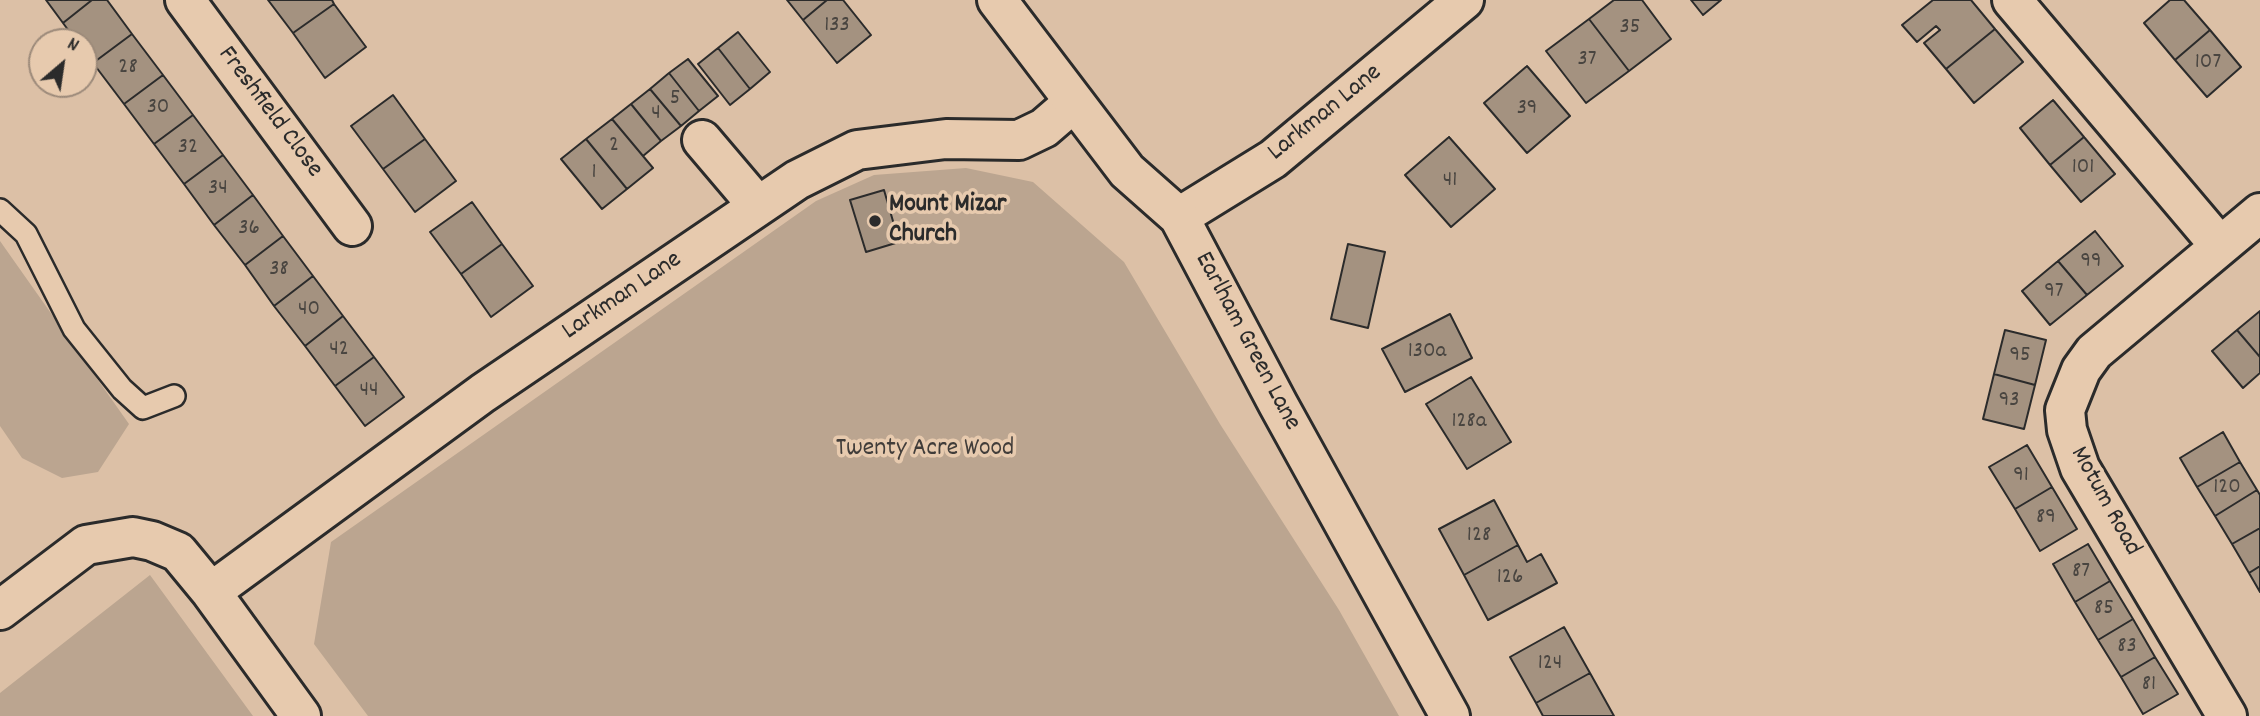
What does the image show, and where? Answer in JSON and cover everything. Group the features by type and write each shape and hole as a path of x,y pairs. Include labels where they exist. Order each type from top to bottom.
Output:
{"street":[{"name":"Freshfield Close","path":"185,0 352,226"},
{"name":"Earlham Green Lane","path":"997,0 1127,172 1179,217 1450,716"},
{"name":"Larkman Lane","path":"1179,217 1273,159 1464,0"},
{"path":"2012,0 2220,246"},
{"name":"Larkman Lane","path":"211,592 483,393 797,180 856,150 946,139 1019,140 1044,128 1073,103"},
{"path":"702,140 758,206"},
{"name":"Motum Road","path":"2227,716 2080,468 2067,430 2065,410 2076,381 2094,352 2260,214"},
{"path":"0,610 86,545 133,537 152,541 178,552 211,592 301,716"}],"lane":[{"path":"0,209 26,234 74,329 121,390 143,408 174,396"}],"green space":[{"name":"Twenty Acre Wood","path":"966,168 1033,182 1124,262 1220,424 1339,610 1399,716 368,716 314,644 331,542 816,201 874,175"},
{"path":"0,241 129,424 98,472 62,478 22,458 0,426"},
{"path":"150,575 253,716 0,716 0,693"}],"building":[{"path":"46,0 92,0 63,23"},
{"path":"92,0 107,0 132,34 98,59 98,28 67,28 63,23"},
{"path":"268,0 332,0 334,4 293,33"},
{"path":"787,0 827,0 803,20"},
{"path":"827,0 843,0 871,35 837,63 803,20"},
{"path":"1614,0 1642,0 1671,39 1629,71 1589,19"},
{"path":"1691,0 1721,0 1703,15"},
{"path":"1933,0 1971,0 1995,29 1946,69 1924,43 1940,30 1936,26 1917,42 1902,25"},
{"path":"2170,0 2184,0 2210,30 2175,60 2144,23"},
{"path":"334,4 366,47 325,78 293,33"},
{"path":"1589,19 1629,71 1586,103 1546,51"},
{"path":"1995,29 2023,62 1974,103 1946,69"},
{"path":"2210,30 2241,67 2207,97 2175,60"},
{"path":"738,32 770,72 750,89 718,48"},
{"path":"132,34 163,75 124,104 98,70 98,59"},
{"path":"718,48 750,89 730,105 698,64"},
{"path":"688,59 718,96 699,111 669,73"},
{"path":"1527,66 1570,116 1527,153 1484,103"},
{"path":"669,73 699,111 681,126 650,89"},
{"path":"163,75 193,115 154,144 124,104"},
{"path":"650,89 681,126 661,141 631,104"},
{"path":"393,95 425,139 383,169 351,126"},
{"path":"2053,100 2084,137 2050,165 2020,128"},
{"path":"631,104 661,141 643,156 612,119"},
{"path":"193,115 223,155 184,184 154,144"},
{"path":"612,119 653,168 627,189 586,139"},
{"path":"1449,137 1495,189 1451,227 1405,175"},
{"path":"2084,137 2115,174 2081,202 2050,165"},
{"path":"425,139 456,181 415,212 383,169"},
{"path":"586,139 627,189 602,209 561,159"},
{"path":"223,155 253,195 214,225 184,184"},
{"name":"Mount Mizar Church","path":"884,190 899,242 866,252 850,200"},
{"path":"253,195 283,236 245,265 214,225"},
{"path":"472,202 502,244 461,274 430,232"},
{"path":"2095,231 2123,266 2087,295 2058,261"},
{"path":"283,236 313,276 274,306 245,265"},
{"path":"502,244 533,286 491,317 461,274"},
{"path":"1348,244 1385,252 1368,328 1331,319"},
{"path":"2058,261 2087,295 2050,325 2022,291"},
{"path":"313,276 343,316 305,346 274,306"},
{"path":"2260,311 2260,357 2237,330"},
{"path":"1450,314 1472,358 1405,392 1382,349"},
{"path":"343,316 374,357 335,386 305,346"},
{"path":"2005,330 2046,340 2035,385 1994,374"},
{"path":"2237,330 2260,357 2260,373 2243,388 2212,351"},
{"path":"374,357 404,397 365,426 335,386"},
{"path":"1994,374 2035,385 2024,429 1983,419"},
{"path":"1471,377 1511,442 1467,469 1426,404"},
{"path":"2223,432 2240,462 2197,487 2180,458"},
{"path":"2027,445 2052,487 2015,509 1989,467"},
{"path":"2240,462 2257,490 2215,516 2197,487"},
{"path":"2052,487 2077,529 2040,551 2015,509"},
{"path":"2257,490 2260,495 2260,528 2232,544 2215,516"},
{"path":"1494,500 1518,545 1464,575 1439,529"},
{"path":"2260,528 2260,566 2249,573 2232,544"},
{"path":"2088,544 2110,581 2075,602 2053,564"},
{"path":"1518,545 1527,562 1541,554 1557,583 1488,620 1464,575"},
{"path":"2260,566 2260,592 2249,573"},
{"path":"2110,581 2133,619 2098,640 2075,602"},
{"path":"2133,619 2155,657 2121,677 2098,640"},
{"path":"1564,627 1590,673 1536,703 1510,657"},
{"path":"2155,657 2178,694 2143,714 2121,677"},
{"path":"1590,673 1614,716 1543,716 1536,703"}],"place":[{"name":"Mount Mizar Church","path":"875,221"}]}
